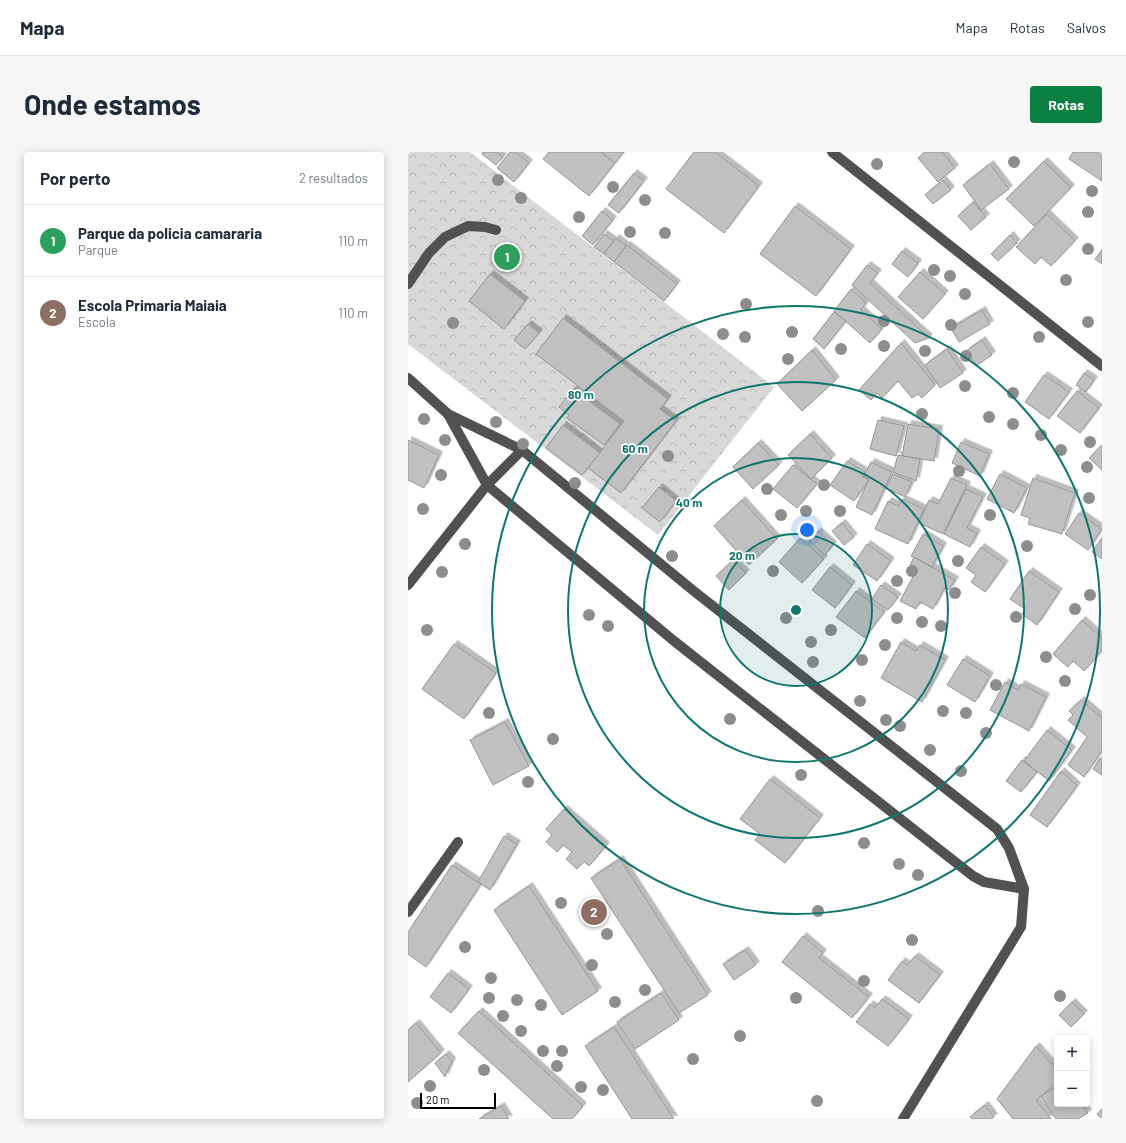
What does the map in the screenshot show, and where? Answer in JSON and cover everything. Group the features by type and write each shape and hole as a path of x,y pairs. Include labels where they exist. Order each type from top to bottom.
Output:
{"street":[{"path":"832,152 1102,366"},
{"path":"408,284 429,252 446,237 468,226 484,227 496,230"},
{"path":"408,378 448,414 522,450 695,592 997,829 1009,848 1024,888 1021,927 903,1119"},
{"path":"448,414 487,485 674,641 973,876 984,882 1024,888"},
{"path":"408,585 487,485 522,450"},
{"path":"408,912 458,842"}],"green space":[{"path":"408,152 470,152 774,387 658,535 408,344"}],"building":[{"path":"483,152 496,152 503,157 496,165 482,154"},
{"path":"510,152 515,152 529,163 514,182 497,168"},
{"path":"549,152 601,152 615,163 589,196 543,159"},
{"path":"601,152 624,152 615,163"},
{"path":"694,152 715,152 759,186 724,233 666,189"},
{"path":"925,152 942,152 955,168 938,182 918,158"},
{"path":"1073,152 1102,152 1102,181 1069,159"},
{"path":"1044,161 1071,188 1034,226 1006,199"},
{"path":"990,164 1009,189 981,210 963,185"},
{"path":"634,173 644,181 619,213 608,205"},
{"path":"943,180 951,190 933,204 925,195"},
{"path":"973,202 986,217 971,230 958,216"},
{"path":"795,206 851,249 816,296 760,254"},
{"path":"602,211 613,220 593,245 582,236"},
{"path":"1047,214 1075,241 1051,266 1041,257 1035,264 1016,247"},
{"path":"604,234 614,241 604,254 594,247"},
{"path":"1010,235 1017,243 998,261 991,254"},
{"path":"616,238 626,246 614,262 604,254"},
{"path":"627,245 677,284 664,301 614,262"},
{"path":"1102,250 1102,264 1095,259"},
{"path":"902,251 918,263 908,277 892,264"},
{"path":"867,265 878,273 870,283 929,338 915,343 852,285"},
{"path":"920,272 945,294 923,319 898,297"},
{"path":"490,274 525,301 504,329 469,301"},
{"path":"851,289 866,303 861,310 882,329 870,343 834,311"},
{"path":"982,310 990,324 959,342 951,328"},
{"path":"834,312 846,321 824,349 813,339"},
{"path":"563,318 668,399 660,409 676,421 621,493 588,468 624,421 536,354"},
{"path":"528,324 539,333 525,349 514,340"},
{"path":"982,340 992,355 976,366 966,351"},
{"path":"901,343 935,385 922,398 918,394 912,398 898,381 882,398 877,393 871,400 859,390"},
{"path":"947,349 963,373 940,388 925,365"},
{"path":"812,350 836,380 802,411 777,384"},
{"path":"1084,373 1094,380 1086,392 1076,385"},
{"path":"1044,375 1069,392 1049,419 1025,402"},
{"path":"573,389 620,424 604,445 567,418 569,415 559,407"},
{"path":"1077,391 1099,408 1080,433 1057,416"},
{"path":"878,420 904,426 896,456 870,449"},
{"path":"908,424 939,429 934,461 902,456"},
{"path":"563,425 600,453 582,475 546,448"},
{"path":"810,434 832,458 811,479 788,455"},
{"path":"408,440 439,455 424,488 408,480"},
{"path":"961,442 989,454 980,476 952,463"},
{"path":"758,443 779,465 753,489 733,467"},
{"path":"1102,445 1102,470 1089,458"},
{"path":"898,455 920,459 916,481 893,472"},
{"path":"847,461 865,472 862,476 869,480 854,501 830,485"},
{"path":"871,462 892,472 872,515 856,507 869,479 864,476"},
{"path":"793,465 817,484 797,508 773,489"},
{"path":"893,474 912,482 905,497 886,488"},
{"path":"1000,474 1027,488 1014,513 987,499"},
{"path":"951,478 967,485 943,534 919,523 929,500 938,504"},
{"path":"1033,478 1075,493 1062,534 1028,524 1030,518 1021,515"},
{"path":"659,487 676,501 660,522 642,508"},
{"path":"966,489 983,497 967,528 977,533 970,547 944,534"},
{"path":"902,499 924,509 908,544 875,529 888,501 899,506"},
{"path":"742,500 777,539 749,565 714,526"},
{"path":"1079,513 1102,529 1088,550 1065,534"},
{"path":"842,523 854,537 844,545 832,531"},
{"path":"818,531 833,545 825,555 809,541"},
{"path":"923,534 943,546 932,567 911,556"},
{"path":"800,538 824,559 802,583 779,562"},
{"path":"1102,538 1102,559 1092,552"},
{"path":"867,544 891,561 877,581 853,565"},
{"path":"981,547 1005,564 985,592 971,582 976,575 966,568"},
{"path":"914,557 955,580 949,590 945,587 933,609 920,602 916,609 900,601 917,569 910,565"},
{"path":"733,560 746,573 729,590 716,576"},
{"path":"830,567 852,585 835,608 812,590"},
{"path":"1029,571 1059,592 1037,625 1022,614 1025,609 1010,599"},
{"path":"881,585 898,597 888,610 872,599"},
{"path":"856,591 884,612 865,638 836,617"},
{"path":"1082,620 1102,638 1102,651 1084,671 1073,661 1068,667 1053,654"},
{"path":"901,642 916,651 920,645 945,660 922,702 881,678"},
{"path":"454,644 496,673 464,719 422,689"},
{"path":"963,659 990,676 975,702 947,685"},
{"path":"1005,682 1018,690 1021,684 1046,697 1029,731 990,710"},
{"path":"1081,700 1102,718 1102,751 1084,777 1068,765 1087,737 1068,720 1073,715 1069,711"},
{"path":"505,722 529,766 493,785 470,740"},
{"path":"1047,730 1072,750 1049,781 1024,761"},
{"path":"1100,758 1102,759 1102,775 1093,769"},
{"path":"1022,760 1037,772 1021,792 1006,781"},
{"path":"1061,771 1077,786 1047,827 1030,815"},
{"path":"770,779 820,818 785,863 755,840 760,834 740,819"},
{"path":"564,809 606,846 589,866 584,862 577,869 566,859 572,852 563,845 557,852 546,842 552,835 546,829"},
{"path":"504,836 517,844 490,890 478,882"},
{"path":"620,859 708,995 679,1013 591,878"},
{"path":"452,865 481,884 426,967 408,954 408,932"},
{"path":"529,886 598,991 562,1015 494,910"},
{"path":"803,936 823,953 819,958 869,997 852,1018 782,962"},
{"path":"745,950 756,965 734,980 723,964"},
{"path":"915,956 940,975 919,1003 888,980 902,961 907,965"},
{"path":"448,973 469,989 451,1013 430,997"},
{"path":"661,993 679,1020 635,1049 617,1022"},
{"path":"882,999 909,1019 888,1046 856,1022 870,1004 875,1008"},
{"path":"1072,1002 1084,1014 1071,1027 1059,1015"},
{"path":"479,1011 583,1106 572,1119 553,1119 458,1033"},
{"path":"416,1023 441,1053 408,1082 408,1030"},
{"path":"614,1027 674,1119 632,1119 585,1046"},
{"path":"1036,1046 1054,1067 1054,1085 1036,1100 1051,1119 1013,1119 997,1099"},
{"path":"446,1054 452,1061 445,1077 435,1063"},
{"path":"1054,1088 1054,1107 1084,1107 1088,1113 1078,1119 1056,1119 1041,1096"},
{"path":"985,1105 994,1117 991,1119 972,1119 970,1117"},
{"path":"501,1106 509,1119 479,1119"},
{"path":"1102,1109 1102,1119 1097,1114"}],"place":[{"name":"Parque da policia camararia","path":"507,257"},
{"name":"Escola Primaria Maiaia","path":"594,912"}]}
